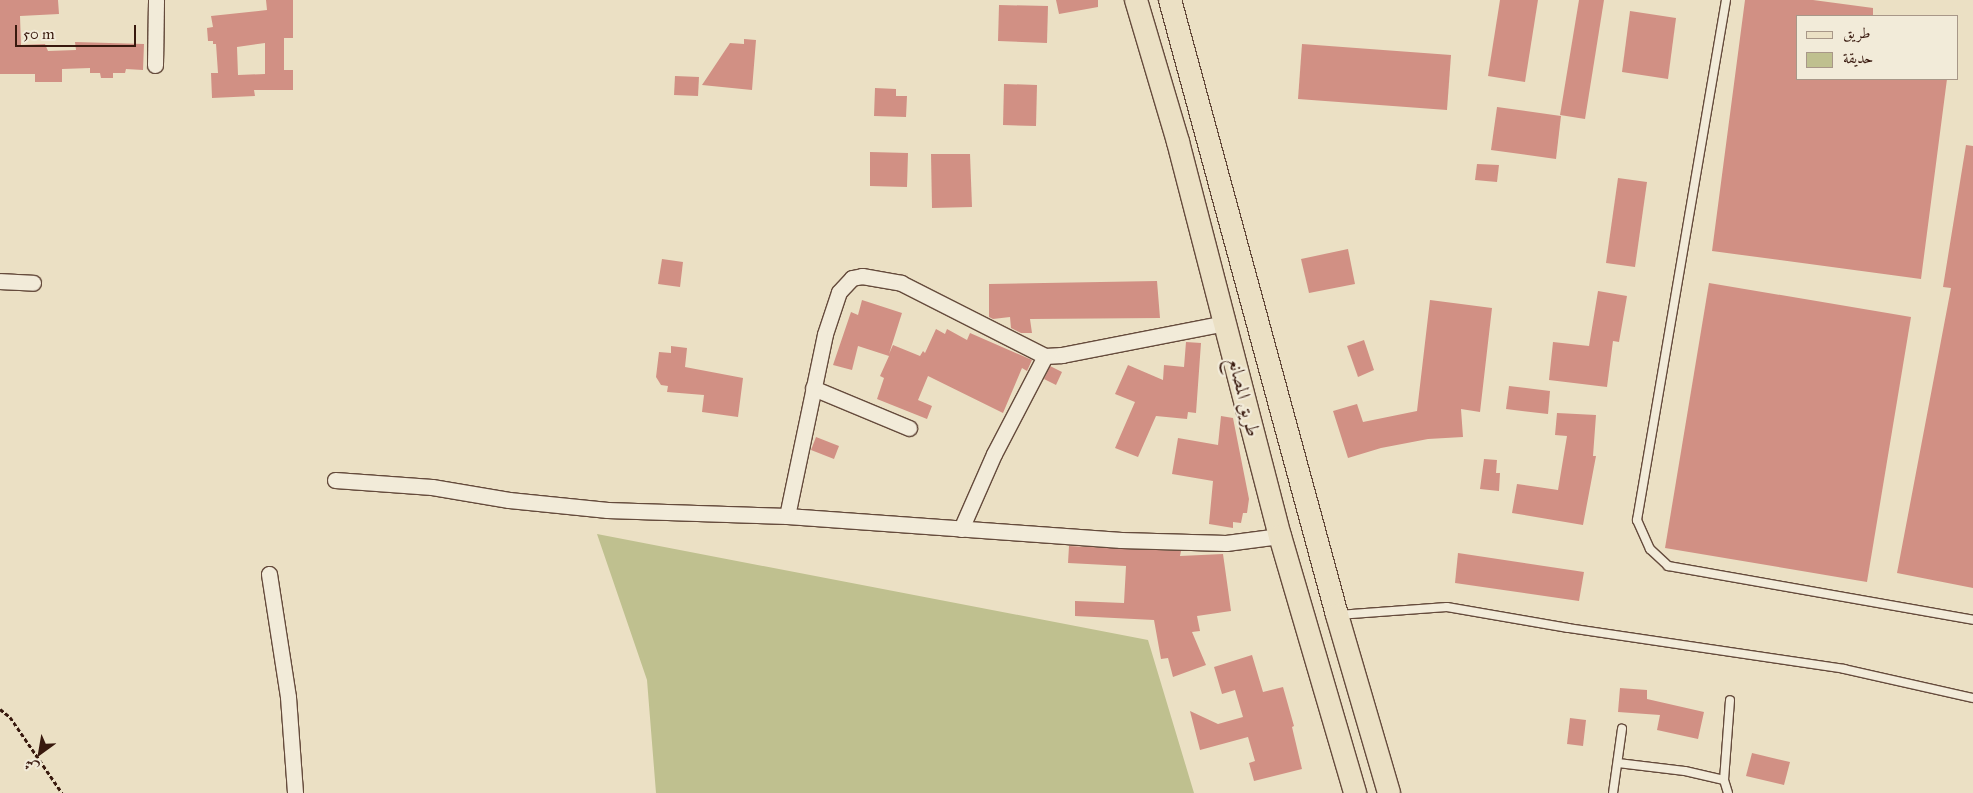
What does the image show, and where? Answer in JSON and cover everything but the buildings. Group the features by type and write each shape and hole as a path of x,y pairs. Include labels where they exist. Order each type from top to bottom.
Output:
{"main road":[{"name":"طريق المصانع","path":"1136,0 1178,142 1280,536 1355,793"},
{"name":"طريق المصانع","path":"1170,0 1337,615 1389,793"}],"street":[{"path":"155,65 156,0"},
{"path":"787,516 824,334 839,292 852,278 862,276 901,283 1046,356 1062,355 1225,323"},
{"path":"0,281 33,283"},
{"path":"961,529 994,454 1046,356"},
{"path":"813,388 909,428"},
{"path":"335,480 432,486 509,500 606,510 787,516 1121,540 1194,543 1226,543 1280,536"},
{"path":"269,574 288,697 295,793"}],"lane":[{"path":"1726,0 1637,520 1650,549 1668,566 1973,620"},
{"path":"1337,615 1447,607 1568,628 1844,669 1973,698"},
{"path":"1728,793 1724,780 1730,700"},
{"path":"1613,793 1622,729"},
{"path":"1618,763 1685,771 1724,780"}],"path":[{"path":"0,709 10,717 62,793"}],"green space":[{"path":"597,534 1148,640 1194,793 656,793 647,680"}]}
